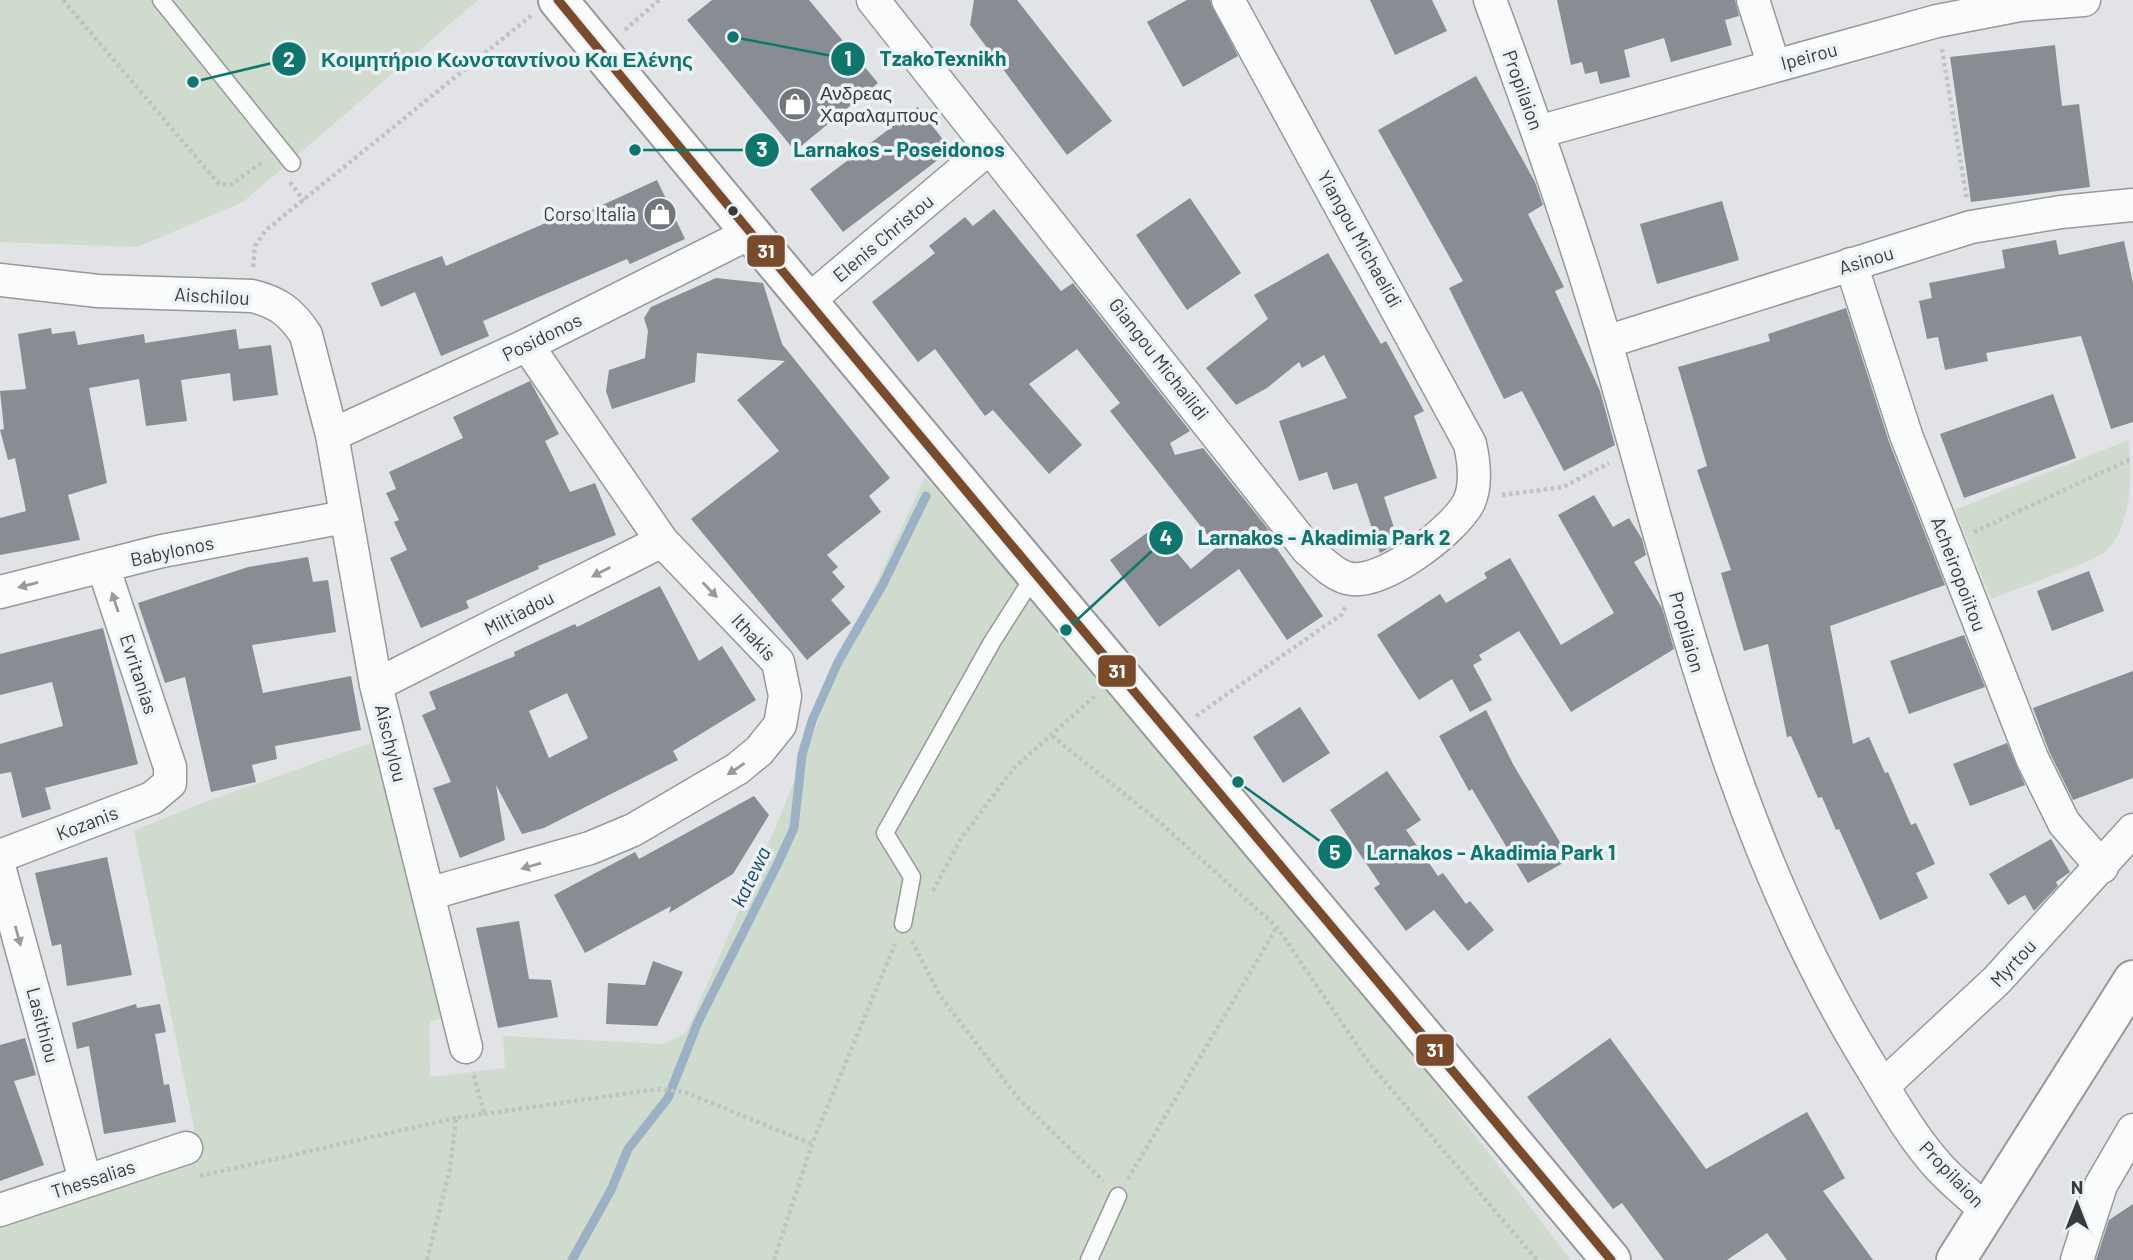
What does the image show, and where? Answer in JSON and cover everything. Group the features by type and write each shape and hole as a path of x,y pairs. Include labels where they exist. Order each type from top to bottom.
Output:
{"main road":[{"path":"572,19 1611,1260"},
{"path":"1956,1260 1989,1213 2133,980"}],"street":[{"name":"Yiangou Michaelidi","path":"1227,0 1462,424 1472,453 1472,491"},
{"name":"Propilaion","path":"1490,0 1538,132 1606,342 1692,653 1724,748 1830,998 1883,1086 1940,1168 1989,1213"},
{"path":"1753,0 1774,66"},
{"name":"Ipeirou","path":"1538,132 1937,21 2020,5 2084,0"},
{"name":"Giangou Michailidi","path":"887,5 989,148 1026,190 1308,550 1335,572 1361,580"},
{"name":"Elenis Christou","path":"808,301 989,148"},
{"name":"Asinou","path":"1606,342 1972,227 2061,212 2133,205"},
{"name":"Posidonos","path":"332,435 527,345 750,233"},
{"name":"Acheiropoiitou","path":"1851,264 1906,435 2032,758 2054,805 2076,839 2102,867"},
{"name":"Aischilou","path":"0,280 98,291 252,296 270,300 285,309 306,335 332,435"},
{"name":"Ithakis","path":"428,894 590,848 633,830 737,769 776,734 785,696 778,662 662,541 527,345"},
{"name":"Aischylou","path":"332,435 376,685 466,1047"},
{"path":"1361,580 1389,571 1449,528 1472,491"},
{"name":"Babylonos","path":"0,592 162,551 345,517"},
{"name":"Miltiadou","path":"376,685 662,541"},
{"name":"Evritanias","path":"103,566 170,767 170,783"},
{"name":"Kozanis","path":"0,856 152,798 170,783"},
{"name":"Myrtou","path":"1883,1086 1997,980 2133,830"},
{"name":"Lasithiou","path":"0,870 85,1180"},
{"path":"2077,1260 2101,1185 2133,1130"},
{"name":"Thessalias","path":"0,1210 85,1180 187,1163"}],"lane":[{"path":"161,0 288,169"},
{"path":"903,924 912,877 885,832 992,642 1037,572"},
{"path":"1089,1260 1118,1196"}],"path":[{"path":"62,0 219,184 230,185 260,162 270,161"},
{"path":"252,296 255,246 266,230 304,201 572,19 659,0"},
{"path":"1937,21 1972,227"},
{"path":"288,169 304,201"},
{"path":"1472,491 1563,487 1636,449"},
{"path":"1947,545 2133,458"},
{"path":"1189,721 1342,614 1361,580"},
{"path":"774,1260 812,1144 903,924 921,914 960,840 1014,768 1101,691"},
{"path":"1052,736 1157,820 1277,927 1369,1063 1537,1260"},
{"path":"903,924 940,996 1019,1098 1118,1196 1277,927"},
{"path":"466,1047 484,1114"},
{"path":"187,1163 456,1118 657,1089 684,1091 812,1144"},
{"path":"427,1260 450,1169 456,1118"}],"green space":[{"path":"0,0 478,0 243,202 137,247 0,242"},
{"path":"2128,440 2129,498 2121,527 2106,551 1991,599 1955,510"},
{"path":"925,477 1154,741 1363,990 1571,1260 0,1260 0,1222 199,1152 134,831 186,809 388,737 453,1016 429,1021 430,1077 505,1068 503,1036 664,1044 686,1033 782,812 852,636"}],"building":[{"path":"712,0 809,0 878,83 795,151 687,20"},
{"path":"974,0 1017,0 1112,121 1067,155 970,25"},
{"path":"1187,0 1210,0 1238,56 1183,87 1147,22"},
{"path":"1370,0 1432,0 1447,31 1395,55"},
{"path":"1557,0 1735,0 1739,16 1725,20 1732,45 1671,62 1664,38 1624,50 1630,77 1600,84 1597,71 1585,74 1582,62 1571,65"},
{"path":"2055,45 2062,106 2079,104 2090,187 1971,202 1950,57"},
{"path":"1476,76 1535,182 1543,205 1528,214 1564,287 1555,291 1600,391 1615,445 1564,471 1522,391 1504,399 1449,288 1463,281 1378,130"},
{"path":"918,107 951,150 843,232 810,189"},
{"path":"657,180 685,239 630,264 627,259 483,321 489,336 441,356 415,292 381,307 371,283 442,256 446,266 571,212 574,218"},
{"path":"1190,198 1241,273 1187,310 1136,235"},
{"path":"1722,201 1739,260 1657,284 1640,224"},
{"path":"994,209 1061,291 1073,283 1190,431 1170,443 1175,455 1203,448 1273,535 1269,537 1323,616 1287,640 1239,569 1159,627 1110,560 1155,527 1191,569 1217,547 1110,411 1120,403 1077,349 1029,384 1082,445 1049,474 993,410 985,416 935,349 918,362 872,302 935,253 929,246 965,217 973,226"},
{"path":"2056,240 2059,255 2124,241 2133,283 2133,422 2111,429 2081,336 1986,353 1988,361 1945,370 1938,337 1927,339 1919,301 1932,298 1929,283 2005,268 2002,250"},
{"path":"1328,253 1381,344 1386,341 1424,411 1414,416 1437,478 1384,497 1399,543 1380,553 1357,483 1333,490 1327,472 1299,481 1279,421 1347,398 1324,355 1302,368 1299,362 1267,388 1236,405 1206,368 1268,319 1254,295"},
{"path":"716,278 763,283 782,344 890,478 869,496 881,512 827,555 838,567 832,572 845,587 831,600 851,623 807,660 691,519 779,451 737,400 785,361 697,353 695,382 612,409 606,391 609,370 645,358 648,331 644,318 651,307"},
{"path":"1846,308 1889,442 1945,585 1830,626 1853,744 1869,737 1911,825 1916,823 1935,864 1916,873 1928,898 1880,920 1839,829 1836,830 1822,797 1818,798 1791,736 1787,737 1768,644 1744,651 1721,573 1731,570 1697,470 1707,466 1678,367 1770,341 1768,334"},
{"path":"51,328 52,334 75,331 78,345 144,334 145,343 236,329 239,349 271,345 278,395 233,401 230,373 181,380 187,421 146,426 139,379 89,388 107,483 68,495 80,540 0,555 0,518 26,511 15,458 8,460 0,430 4,429 0,391 26,389 18,334"},
{"path":"530,381 559,434 545,441 570,492 595,483 616,535 538,566 539,569 466,601 469,608 421,628 390,558 407,550 394,522 399,520 386,493 396,489 389,472 463,438 453,417"},
{"path":"2053,394 2076,458 1964,498 1940,434"},
{"path":"1594,495 1613,527 1629,518 1642,539 1646,555 1634,562 1662,608 1674,649 1571,712 1519,631 1479,655 1482,660 1473,665 1492,700 1470,712 1452,679 1419,700 1377,635 1440,594 1446,603 1487,578 1484,573 1510,558 1561,645 1614,613 1558,515"},
{"path":"308,557 313,582 328,580 336,632 252,645 263,693 351,676 361,730 275,746 277,759 252,765 256,782 211,792 185,677 165,683 138,603 248,567"},
{"path":"2089,571 2104,611 2052,631 2037,591"},
{"path":"660,586 699,661 722,646 756,700 673,751 678,760 544,828 522,834 496,785 505,840 460,858 433,788 451,782 422,715 436,709 429,692 515,656 514,652 575,624 577,627","holes":["567,693 588,738 549,758 529,711"]},
{"path":"103,628 138,764 45,788 51,809 22,818 11,772 0,774 0,744 63,726 52,682 0,695 0,654"},
{"path":"1964,635 1985,687 1909,714 1890,661"},
{"path":"2133,671 2133,778 2073,800 2049,751 2033,708"},
{"path":"1300,707 1330,753 1283,783 1253,737"},
{"path":"1486,710 1514,766 1570,859 1528,883 1472,789 1469,791 1439,736"},
{"path":"2007,743 2025,785 1970,806 1953,764"},
{"path":"1387,771 1421,820 1406,830 1438,876 1443,873 1466,904 1470,901 1494,930 1468,951 1434,910 1406,931 1374,888 1380,884 1330,810"},
{"path":"754,796 769,815 733,874 669,913 671,906 585,953 554,895 635,852 639,859"},
{"path":"2051,839 2070,872 2056,882 2058,886 2034,911 2025,895 2008,905 1989,874"},
{"path":"107,857 132,975 67,986 61,944 52,946 35,873"},
{"path":"519,921 529,979 551,980 558,1017 498,1028 476,928"},
{"path":"653,961 683,972 657,1026 606,1024 608,983 645,985"},
{"path":"136,1004 137,1008 160,1004 166,1032 155,1034 164,1085 169,1084 176,1122 104,1134 89,1046 77,1049 72,1023"},
{"path":"25,1038 36,1075 14,1081 44,1165 0,1181 0,1045"},
{"path":"1610,1038 1706,1169 1807,1112 1845,1178 1823,1191 1873,1260 1787,1260 1767,1233 1727,1260 1664,1260 1622,1203 1613,1209 1527,1097"},
{"path":"2133,1204 2133,1260 2096,1260 2109,1220"}],"waterway":[{"name":"katewa","path":"572,1260 611,1190 628,1149 668,1098 698,1022 778,863 794,828 802,755 812,721 838,662 883,584 926,496"}],"transit line":[{"name":"31","path":"558,0 1611,1260"}],"place":[{"name":"TzakoTexnikh","path":"733,37"},
{"name":"Κοιμητήριο Κωνσταντίνου Και Ελένης","path":"193,82"},
{"name":"Ανδρεας Χαραλαμπους","path":"795,104"},
{"name":"Larnakos - Poseidonos","path":"635,150"},
{"name":"Corso Italia","path":"660,214"},
{"name":"Larnakos - Akadimia Park 2","path":"1066,630"},
{"name":"Larnakos - Akadimia Park 1","path":"1238,782"}]}
